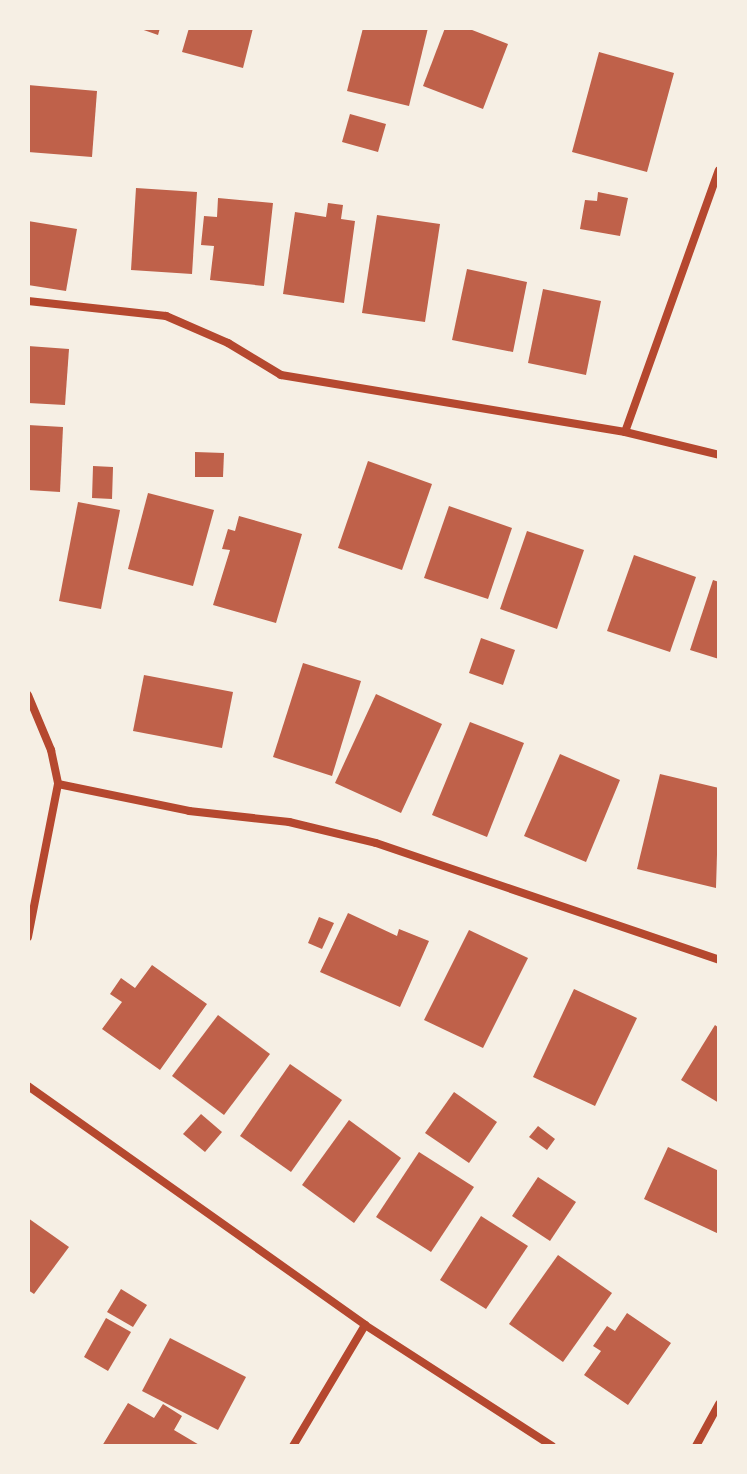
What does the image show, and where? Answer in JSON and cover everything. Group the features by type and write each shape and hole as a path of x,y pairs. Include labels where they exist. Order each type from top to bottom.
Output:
{"street":[{"path":"625,432 719,170"},
{"path":"28,301 166,316 228,343 281,375 625,432 719,455"},
{"path":"28,695 51,750 58,784 28,937"},
{"path":"58,784 189,811 289,822 376,843 719,960"},
{"path":"28,1086 365,1325 552,1446"},
{"path":"293,1446 365,1325"},
{"path":"696,1446 719,1404"}],"building":[{"path":"138,28 160,28 158,35"},
{"path":"189,28 253,28 243,68 182,52"},
{"path":"363,28 428,28 409,106 347,91"},
{"path":"445,28 467,28 508,44 483,109 423,86"},
{"path":"599,52 674,73 647,172 572,152"},
{"path":"28,85 97,91 92,157 28,152"},
{"path":"350,114 386,124 378,152 342,142"},
{"path":"136,188 197,192 192,274 131,270"},
{"path":"598,192 628,198 620,236 580,229 585,200 597,201"},
{"path":"218,198 273,203 264,286 210,280 214,246 201,245 204,216 217,217"},
{"path":"328,203 343,205 341,219 355,221 344,303 283,294 295,212 326,217"},
{"path":"377,215 440,224 425,322 362,313"},
{"path":"28,221 77,229 66,291 28,285"},
{"path":"467,269 527,282 513,352 452,340"},
{"path":"543,289 601,301 586,375 528,363"},
{"path":"28,346 69,349 65,405 28,403"},
{"path":"28,425 63,427 60,492 28,490"},
{"path":"195,452 224,453 223,477 195,477"},
{"path":"368,461 432,484 402,570 338,548"},
{"path":"93,466 113,467 112,499 92,498"},
{"path":"148,493 214,510 193,586 128,569"},
{"path":"78,502 120,510 101,609 59,601"},
{"path":"449,506 512,528 488,599 424,578"},
{"path":"239,516 302,534 276,623 213,605 230,550 222,549 228,529 235,531"},
{"path":"527,531 584,550 557,629 500,609"},
{"path":"634,555 696,577 670,652 607,631"},
{"path":"713,580 719,582 719,659 690,650"},
{"path":"481,638 515,650 503,685 469,673"},
{"path":"303,663 361,681 332,776 273,757"},
{"path":"144,675 233,692 222,748 133,731"},
{"path":"376,694 442,724 401,813 335,783"},
{"path":"470,722 524,743 487,837 432,815"},
{"path":"560,754 620,780 586,862 524,836"},
{"path":"660,774 719,788 716,888 637,869"},
{"path":"348,913 397,936 399,929 429,941 400,1007 320,972"},
{"path":"319,917 334,923 322,949 308,943"},
{"path":"469,930 528,958 483,1048 424,1020"},
{"path":"152,965 207,1004 160,1070 102,1029 122,1002 110,994 121,978 135,988"},
{"path":"574,989 637,1018 595,1106 533,1077"},
{"path":"218,1015 270,1054 224,1115 172,1076"},
{"path":"715,1025 719,1028 719,1103 681,1080"},
{"path":"290,1064 342,1100 291,1172 240,1136"},
{"path":"454,1092 497,1122 469,1163 425,1133"},
{"path":"201,1114 222,1132 205,1152 183,1134"},
{"path":"349,1120 401,1158 354,1223 302,1185"},
{"path":"538,1126 555,1139 547,1150 529,1137"},
{"path":"668,1147 719,1171 719,1234 644,1199"},
{"path":"419,1152 474,1187 431,1252 376,1217"},
{"path":"538,1177 576,1202 550,1241 512,1216"},
{"path":"481,1216 528,1246 486,1309 440,1280"},
{"path":"28,1218 69,1247 34,1294 28,1290"},
{"path":"558,1255 612,1293 563,1362 509,1324"},
{"path":"121,1289 147,1305 133,1327 107,1312"},
{"path":"627,1313 671,1343 628,1405 584,1375 601,1351 593,1346 607,1326 615,1331"},
{"path":"106,1318 131,1332 108,1371 84,1357"},
{"path":"170,1338 246,1377 218,1430 142,1391"},
{"path":"128,1403 154,1418 163,1404 182,1416 174,1430 201,1446 102,1446"}]}
